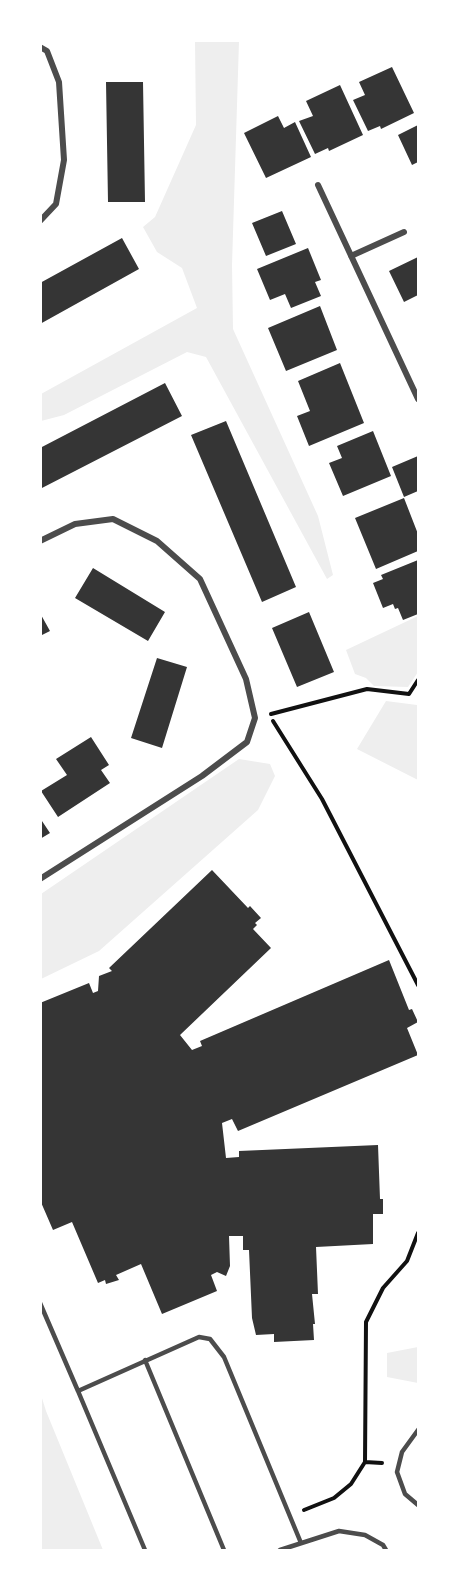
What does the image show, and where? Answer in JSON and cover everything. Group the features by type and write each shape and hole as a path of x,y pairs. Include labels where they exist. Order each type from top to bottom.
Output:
{"street":[{"path":"40,46 47,51 59,82 64,160 56,204 40,221"},
{"path":"318,185 418,399"},
{"path":"351,256 404,232"},
{"path":"40,541 75,524 113,519 157,541 200,579 246,679 255,718 247,742 202,776 40,879"}],"lane":[{"path":"40,1303 146,1551"},
{"path":"78,1391 198,1337 210,1339 224,1357 301,1543"},
{"path":"146,1360 224,1551"},
{"path":"418,1430 402,1452 398,1472 405,1494 418,1505"},
{"path":"280,1551 339,1531 365,1535 383,1545 386,1551"}],"path":[{"path":"255,718 367,689 409,694 418,680"},
{"path":"269,714 322,799 418,985"},
{"path":"290,1516 334,1498 351,1484 365,1462 366,1322 383,1288 407,1260 418,1233"},
{"path":"365,1462 399,1465"}],"shaded area":[{"path":"195,41 239,41 232,265 233,329 318,516 333,575 327,579 206,357 187,352 64,415 41,421 41,394 197,308 182,268 157,252 143,227 155,217 196,125"},
{"path":"418,616 418,672 408,687 374,686 366,678 355,674 346,650"},
{"path":"386,701 418,704 418,780 357,749"},
{"path":"239,759 270,764 275,776 258,810 99,951 41,979 41,894"},
{"path":"418,1347 418,1383 387,1377 387,1353"},
{"path":"41,1395 46,1411 103,1550 41,1550"}],"building":[{"path":"392,67 414,113 381,129 380,126 368,131 353,100 365,95 359,82"},
{"path":"106,82 143,82 145,202 108,202"},
{"path":"340,85 363,135 329,151 328,148 315,154 299,121 313,116 306,101"},
{"path":"278,116 284,128 295,122 311,157 266,178 244,133"},
{"path":"418,125 418,162 412,165 398,135"},
{"path":"282,211 296,244 266,256 252,223"},
{"path":"122,238 139,269 40,324 40,283"},
{"path":"308,248 321,280 315,282 321,296 291,308 285,294 270,300 257,269"},
{"path":"418,257 418,295 404,302 389,271"},
{"path":"320,306 337,350 286,371 268,328"},
{"path":"340,363 364,423 309,446 297,416 310,411 298,381"},
{"path":"165,383 182,416 40,489 40,448"},
{"path":"226,421 296,587 262,602 191,435"},
{"path":"373,431 391,476 343,496 329,463 342,458 337,446"},
{"path":"418,456 418,491 404,497 392,467"},
{"path":"404,498 418,534 418,551 376,569 355,518"},
{"path":"418,560 418,614 403,620 398,608 395,609 393,604 383,608 373,583 383,579 381,575"},
{"path":"93,568 165,612 148,641 75,598"},
{"path":"309,612 334,672 297,687 272,628"},
{"path":"40,613 50,631 40,636"},
{"path":"157,658 187,667 162,748 131,738"},
{"path":"91,737 109,765 101,770 110,783 58,817 41,791 67,775 56,759"},
{"path":"40,818 50,833 40,839"},
{"path":"212,870 248,908 250,906 261,918 255,923 257,925 253,929 271,948 180,1035 192,1050 202,1046 200,1041 389,960 409,1010 412,1009 418,1022 407,1028 418,1055 238,1131 232,1119 222,1123 226,1158 239,1157 239,1151 378,1145 380,1199 383,1199 383,1214 373,1214 373,1244 316,1247 318,1294 312,1294 314,1340 274,1342 274,1334 256,1335 252,1318 249,1250 243,1250 243,1236 229,1236 230,1266 226,1276 217,1272 211,1275 217,1291 162,1314 141,1264 116,1275 119,1280 106,1284 105,1280 98,1283 72,1222 53,1230 40,1200 40,1003 89,983 93,993 98,991 99,976 112,971 109,968"}]}
